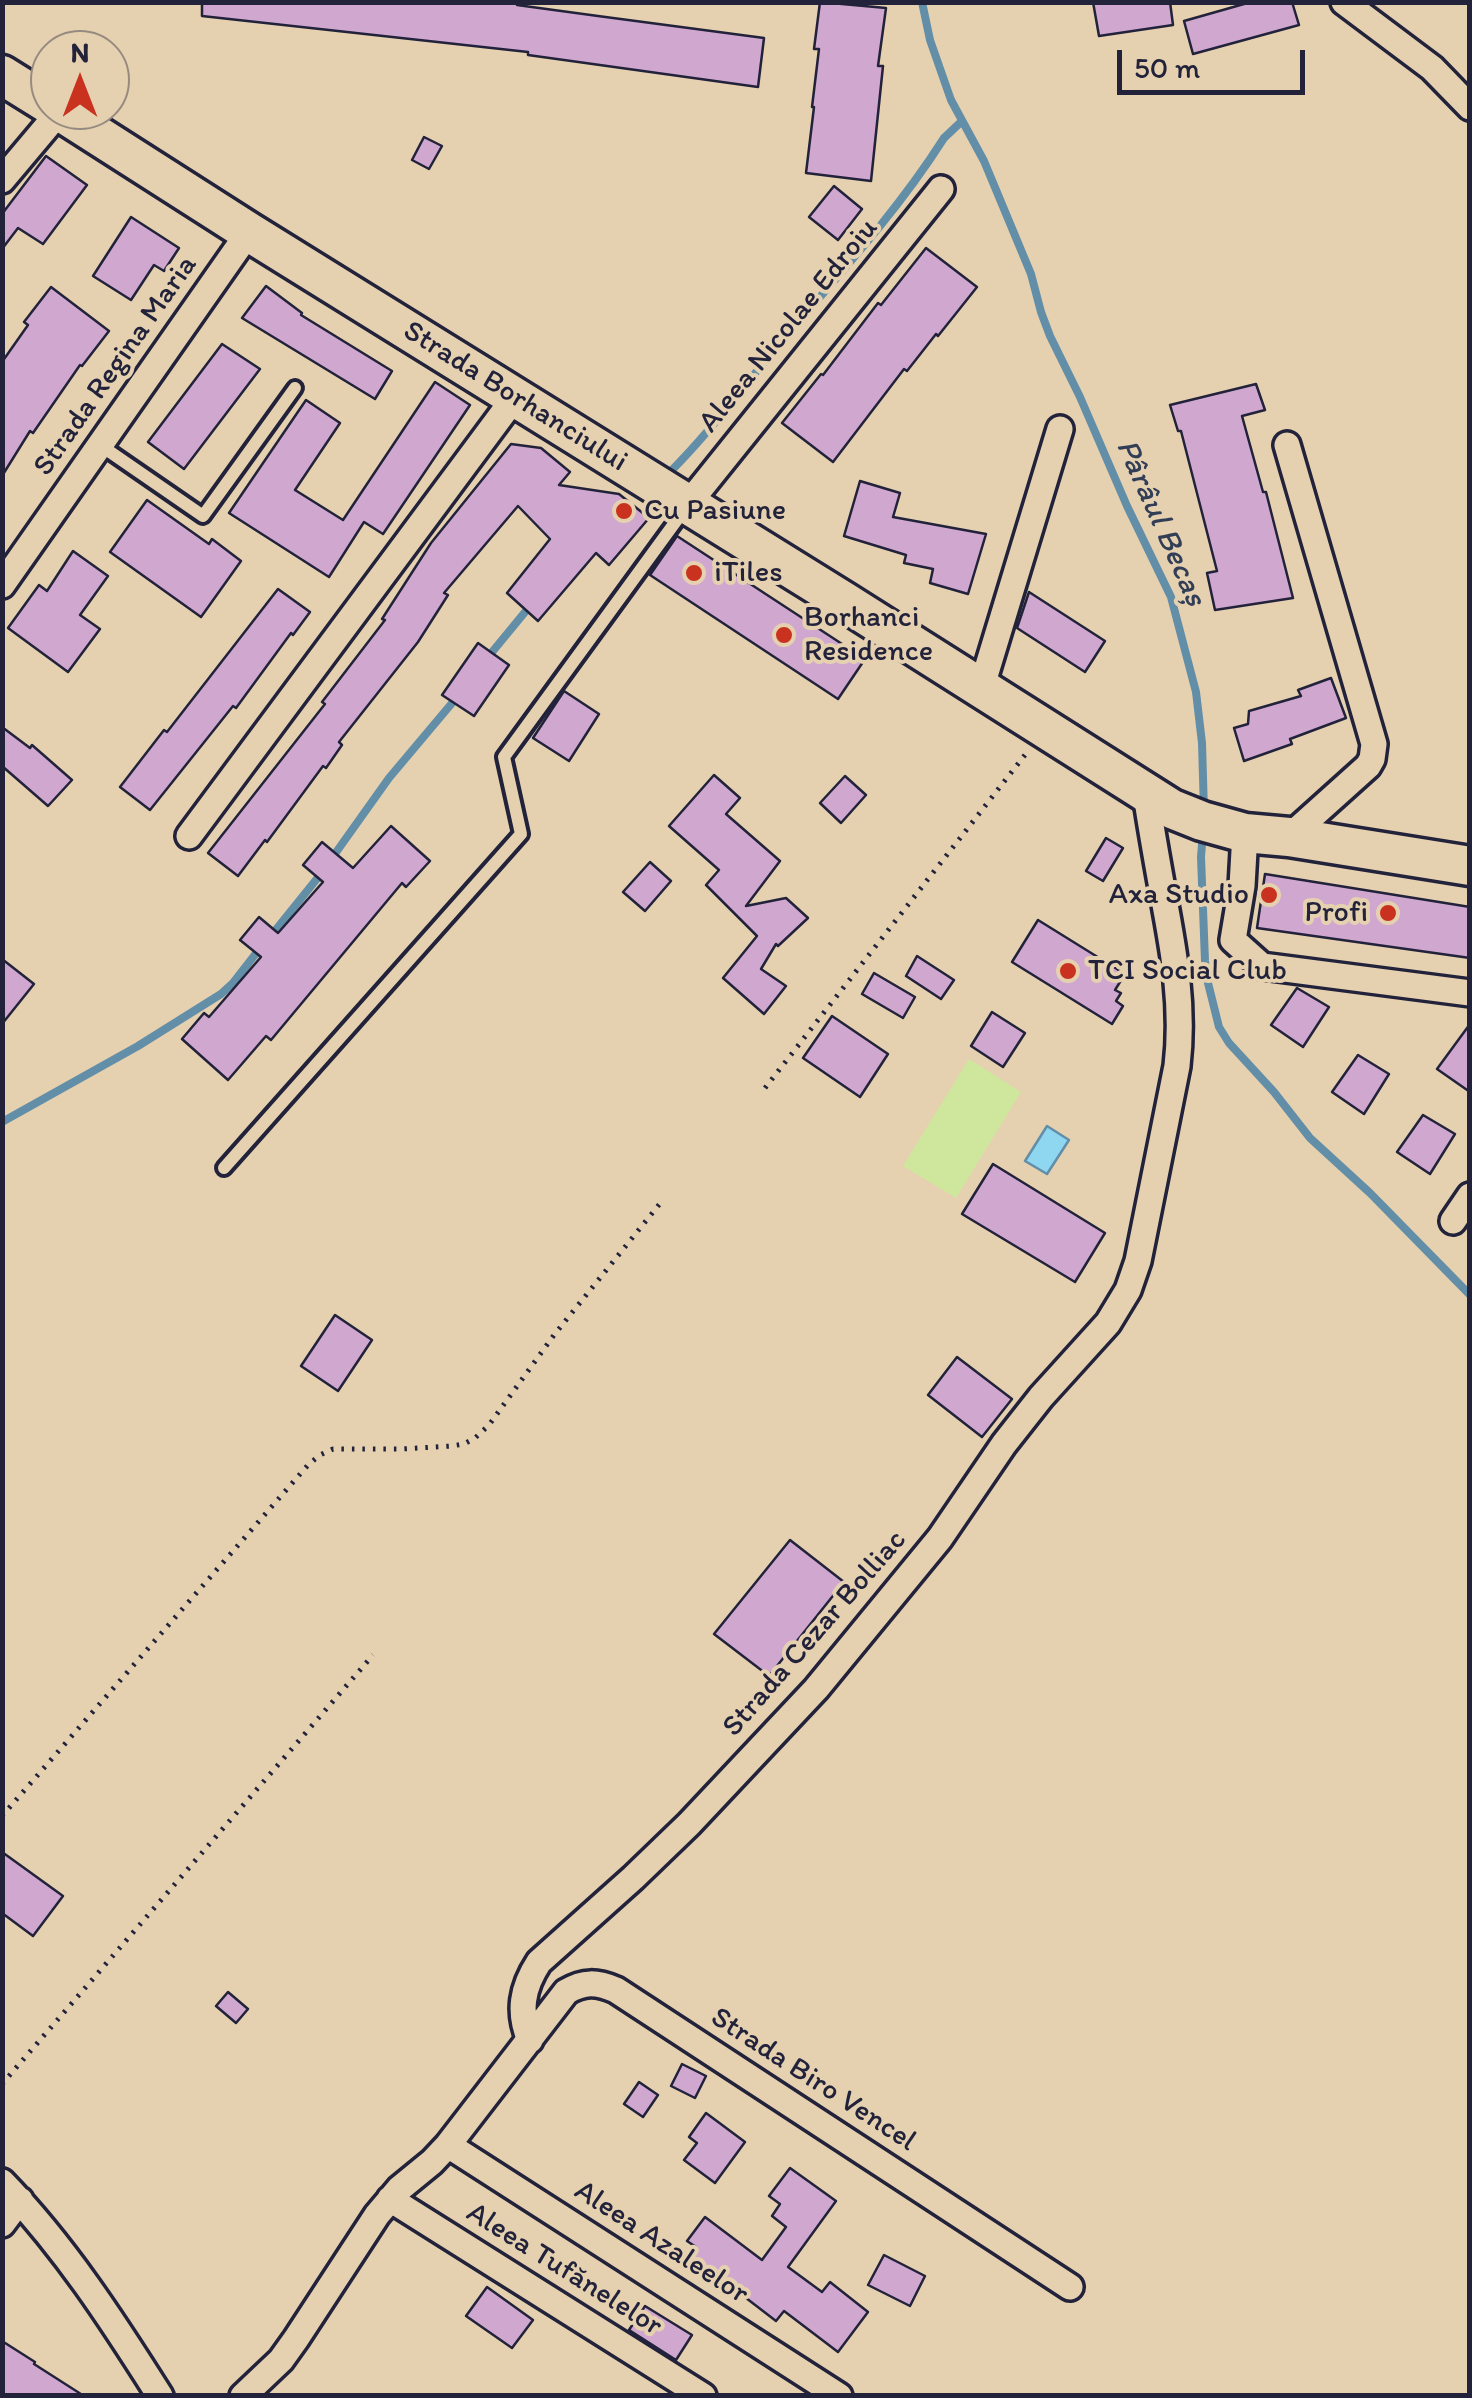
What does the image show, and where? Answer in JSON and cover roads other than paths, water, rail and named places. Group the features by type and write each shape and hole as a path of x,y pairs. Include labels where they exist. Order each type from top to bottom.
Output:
{"main road":[{"path":"2,75 30,92"},
{"name":"Strada Borhanciului","path":"89,130 1159,801 1239,832 1470,866"}],"street":[{"path":"1344,2 1432,68 1470,107"},
{"path":"2,180 43,130"},
{"name":"Aleea Nicolae Edroiu","path":"688,504 941,189"},
{"name":"Strada Regina Maria","path":"2,585 248,232"},
{"path":"189,836 515,396"},
{"path":"981,688 1060,429"},
{"path":"1287,446 1374,744 1368,766 1289,837"},
{"name":"Strada Cezar Bolliac","path":"530,2040 522,2002 539,1962 689,1824 816,1689 940,1538 1004,1444 1108,1322 1128,1290 1138,1261 1181,1035 1159,801"},
{"path":"1239,832 1242,886 1233,940 1262,966 1470,993"},
{"path":"1453,1221 1470,1196"},
{"name":"Strada Biro Vencel","path":"530,2040 566,1992 576,1986 601,1983 1070,2286"},
{"path":"244,2396 288,2350 390,2199 448,2145 530,2040"},
{"name":"Aleea Azaleelor","path":"448,2145 839,2396"},
{"path":"2,2224 11,2191"},
{"path":"11,2191 87,2284 160,2396"},
{"name":"Aleea Tufănelelor","path":"390,2199 703,2396"}],"lane":[{"path":"100,445 204,516 295,388"},
{"path":"224,1168 521,834 504,756 688,504"}],"water":[{"path":"1047,1126 1069,1140 1047,1174 1025,1161"}],"waterway":[{"name":"Pârâul Becaș","path":"922,2 930,40 951,100 984,161 1031,274 1050,336 1171,597 1196,692 1204,812"},
{"path":"670,472 866,244 944,138 962,121"},
{"path":"488,657 530,606"},
{"path":"332,858 389,778 458,696"},
{"name":"Pârâul Becaș","path":"1203,831 1205,961 1219,1027 1310,1138 1470,1295"},
{"path":"270,937 324,870"},
{"path":"2,1122 138,1046 221,994 261,947"}],"place":[{"name":"Cu Pasiune","path":"624,511"},
{"name":"iTiles","path":"694,573"},
{"name":"Borhanci Residence","path":"784,635"},
{"name":"Axa Studio","path":"1269,895"},
{"name":"Profi","path":"1388,913"},
{"name":"TCI Social Club","path":"1068,971"}]}
